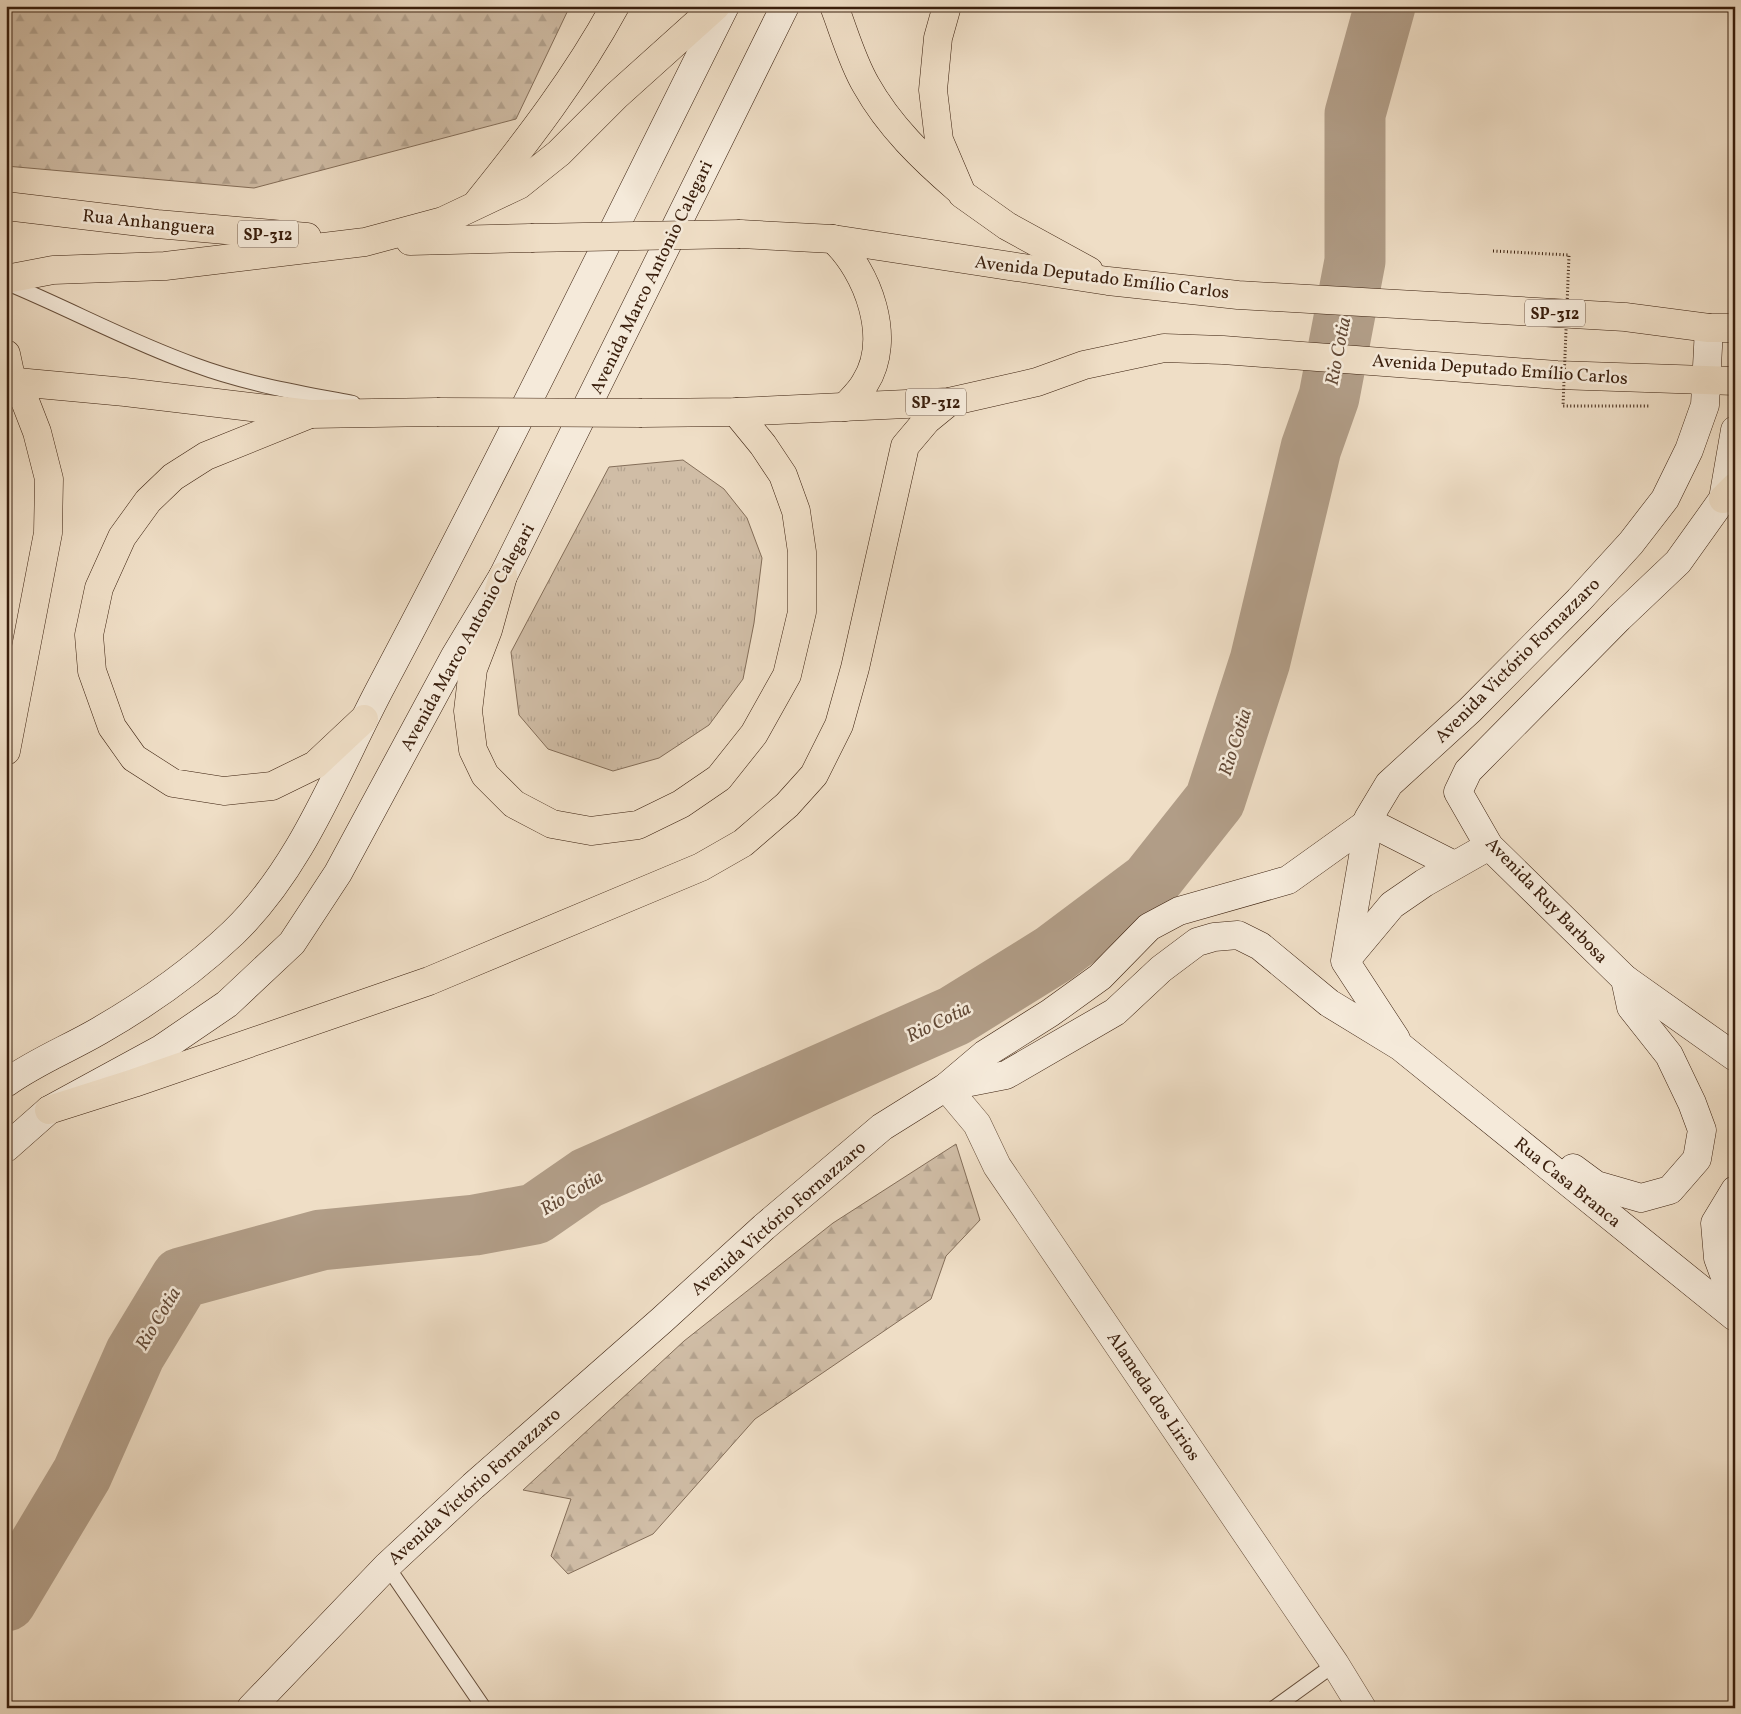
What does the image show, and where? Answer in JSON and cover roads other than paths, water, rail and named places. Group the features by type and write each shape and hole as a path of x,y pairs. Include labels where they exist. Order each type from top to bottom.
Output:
{"main road":[{"path":"474,208 526,142 602,29 615,6"},
{"path":"6,278 53,270 165,266 365,242 443,221 474,208 519,185 559,153 616,96 716,6"},
{"path":"6,1084 24,1070 99,1031 172,984 234,932 278,880 309,829 446,563 725,6"},
{"name":"Avenida Marco Antonio Calegari","path":"6,1148 49,1110 161,1049 227,1004 292,943 338,873 455,656 503,576 785,6"},
{"path":"834,6 865,85 893,126 925,161 962,194 1007,226 1108,281"},
{"path":"947,6 938,38 933,90 939,140 962,194"},
{"name":"Rua Anhanguera","path":"6,206 157,224 365,242 531,238"},
{"name":"Avenida Deputado Emílio Carlos","path":"531,238 740,234 833,239 1108,281 1238,294 1625,317 1722,328"},
{"path":"833,239 844,249 856,266 875,317 877,342 874,361 866,383 845,407"},
{"name":"Avenida Victório Fornazzaro","path":"251,1708 387,1566 480,1479 662,1320 764,1227 882,1127 946,1086 985,1054 1050,1013 1100,977 1149,927 1179,911 1288,880 1368,821 1389,784 1490,690 1579,600 1631,543 1665,499 1689,450 1705,405 1706,380 1722,328"},
{"name":"Avenida Deputado Emílio Carlos","path":"408,414 436,412 736,412 949,402 1037,382 1084,365 1164,348 1223,350 1557,375 1735,381"},
{"path":"6,354 9,382 25,401 37,432 49,479 48,533 6,751"},
{"name":"SP-312","path":"9,382 125,392 310,414 408,414"},
{"path":"49,1110 134,1083 429,980 683,875 743,843 787,805 814,775 838,725 855,668 905,446 927,420 949,402"},
{"path":"503,576 488,630 473,669 468,711 473,750 485,775 514,804 552,824 591,831 638,825 681,804 719,778 754,734 787,675 802,612 802,552 796,511 783,475 763,445 736,412"},
{"path":"310,414 206,456 173,477 148,502 122,537 99,588 89,635 92,671 112,727 134,758 173,783 224,791 272,786 315,764 364,719"},
{"path":"1731,499 1735,430"},
{"name":"Avenida Ruy Barbosa","path":"1731,499 1678,562 1524,713 1468,771 1458,792 1489,846 1625,979 1735,1057"},
{"path":"1401,1047 1345,961 1368,821 1454,866"},
{"path":"1345,961 1392,905 1489,846"},
{"path":"946,1086 1006,1075 1115,1012 1161,969 1197,942 1214,937 1238,935 1260,946 1330,1003 1401,1047"},
{"path":"1499,1126 1527,1133 1596,1185 1641,1198 1670,1190 1698,1158 1702,1130 1692,1103 1669,1055 1631,1007 1625,979"},
{"name":"Rua Casa Branca","path":"1401,1047 1735,1317"},
{"name":"Alameda dos Lirios","path":"946,1086 976,1124 997,1166 1335,1664 1362,1708"},
{"path":"1735,1190 1715,1223 1718,1258 1735,1304"}],"lane":[{"path":"6,283 72,310 137,343 196,366 264,386 408,414"},
{"path":"387,1566 484,1708"},
{"path":"1274,1708 1335,1664"}],"waterway":[{"name":"Rio Cotia","path":"6,1601 82,1474 135,1354 181,1278 321,1240 475,1225 535,1214 587,1178 954,1016 1054,954 1150,882 1215,800 1260,661 1311,448 1329,397 1355,261 1355,114 1385,6"}]}
